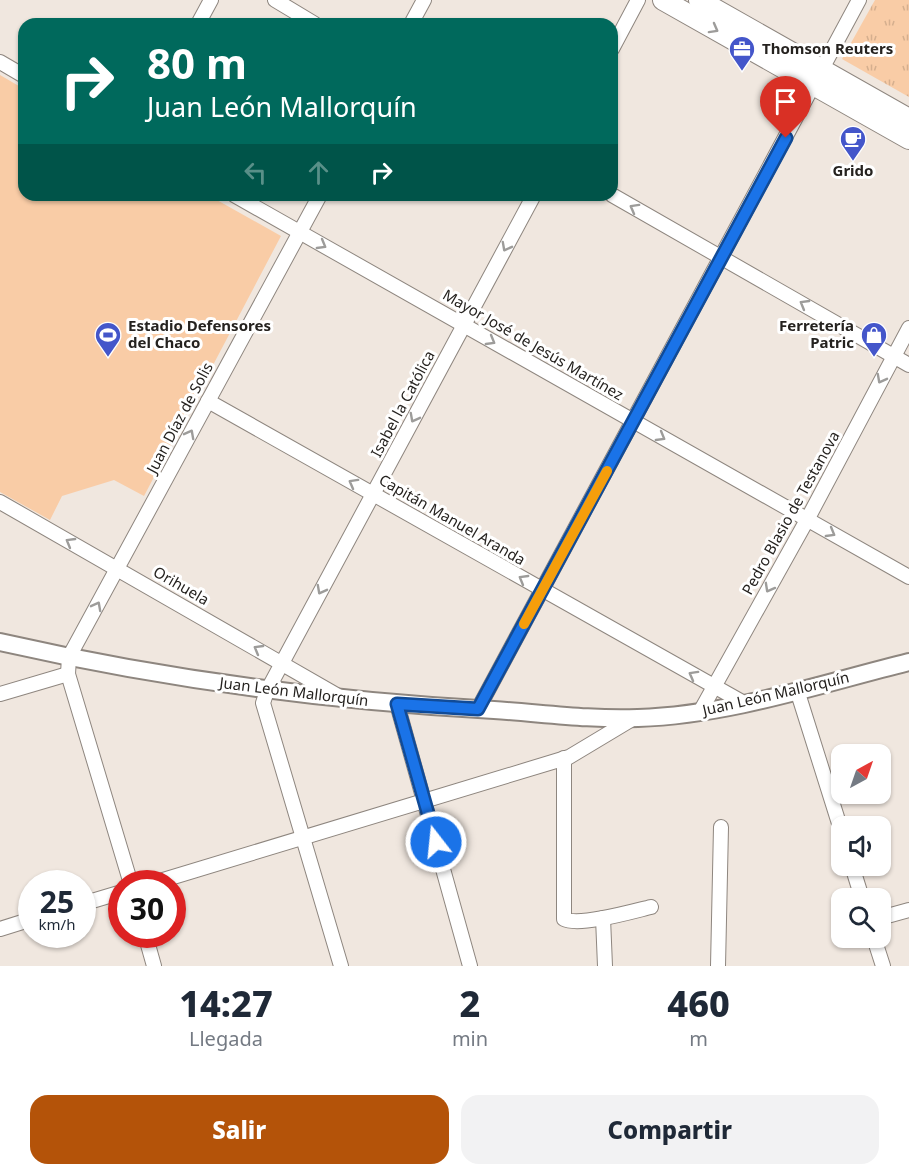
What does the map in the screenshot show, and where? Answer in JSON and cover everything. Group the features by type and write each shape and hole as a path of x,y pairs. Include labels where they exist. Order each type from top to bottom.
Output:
{"main road":[{"path":"663,0 818,78 909,119"},
{"path":"699,0 909,139"}],"street":[{"path":"201,18 211,0"},
{"path":"275,0 305,18"},
{"path":"414,18 424,0"},
{"path":"618,38 638,0"},
{"path":"478,709 859,0"},
{"path":"0,62 18,72"},
{"path":"618,198 909,365"},
{"name":"Mayor José de Jesús Martínez","path":"245,201 909,577"},
{"name":"Juan Díaz de Solis","path":"68,665 117,569 317,201"},
{"name":"Isabel la Católica","path":"267,691 531,201"},
{"name":"Pedro Blasio de Testanova","path":"700,712 807,520 909,328"},
{"name":"Capitán Manuel Aranda","path":"208,401 744,703"},
{"name":"Orihuela","path":"0,502 345,699"},
{"name":"Juan León Mallorquín","path":"0,642 68,665 267,691 397,704 634,718 700,712 909,663"},
{"path":"0,694 68,665 127,870"},
{"path":"797,690 837,816"},
{"path":"267,691 263,703 341,966"},
{"path":"397,704 470,966"},
{"path":"186,873 566,758 634,718"},
{"path":"566,758 564,919 570,921 603,918 651,907"},
{"path":"718,966 721,827"},
{"path":"891,915 909,910"},
{"path":"603,918 605,966"},
{"path":"0,929 18,923"},
{"path":"149,948 154,966"},
{"path":"877,948 883,966"}],"green space":[{"path":"875,0 909,0 909,97 842,59"},
{"name":"Estadio Defensores del Chaco","path":"0,75 18,86 18,201 219,201 281,236 144,496 114,480 62,496 50,520 0,492"}],"slow traffic":[{"path":"524,624 607,471"}],"place":[{"name":"Thomson Reuters","path":"742,72"},
{"name":"Grido","path":"853,162"},
{"name":"Estadio Defensores del Chaco","path":"108,358"},
{"name":"Ferretería Patric","path":"874,358"}],"route":[{"path":"436,842 397,704 478,709 786,138"}]}
